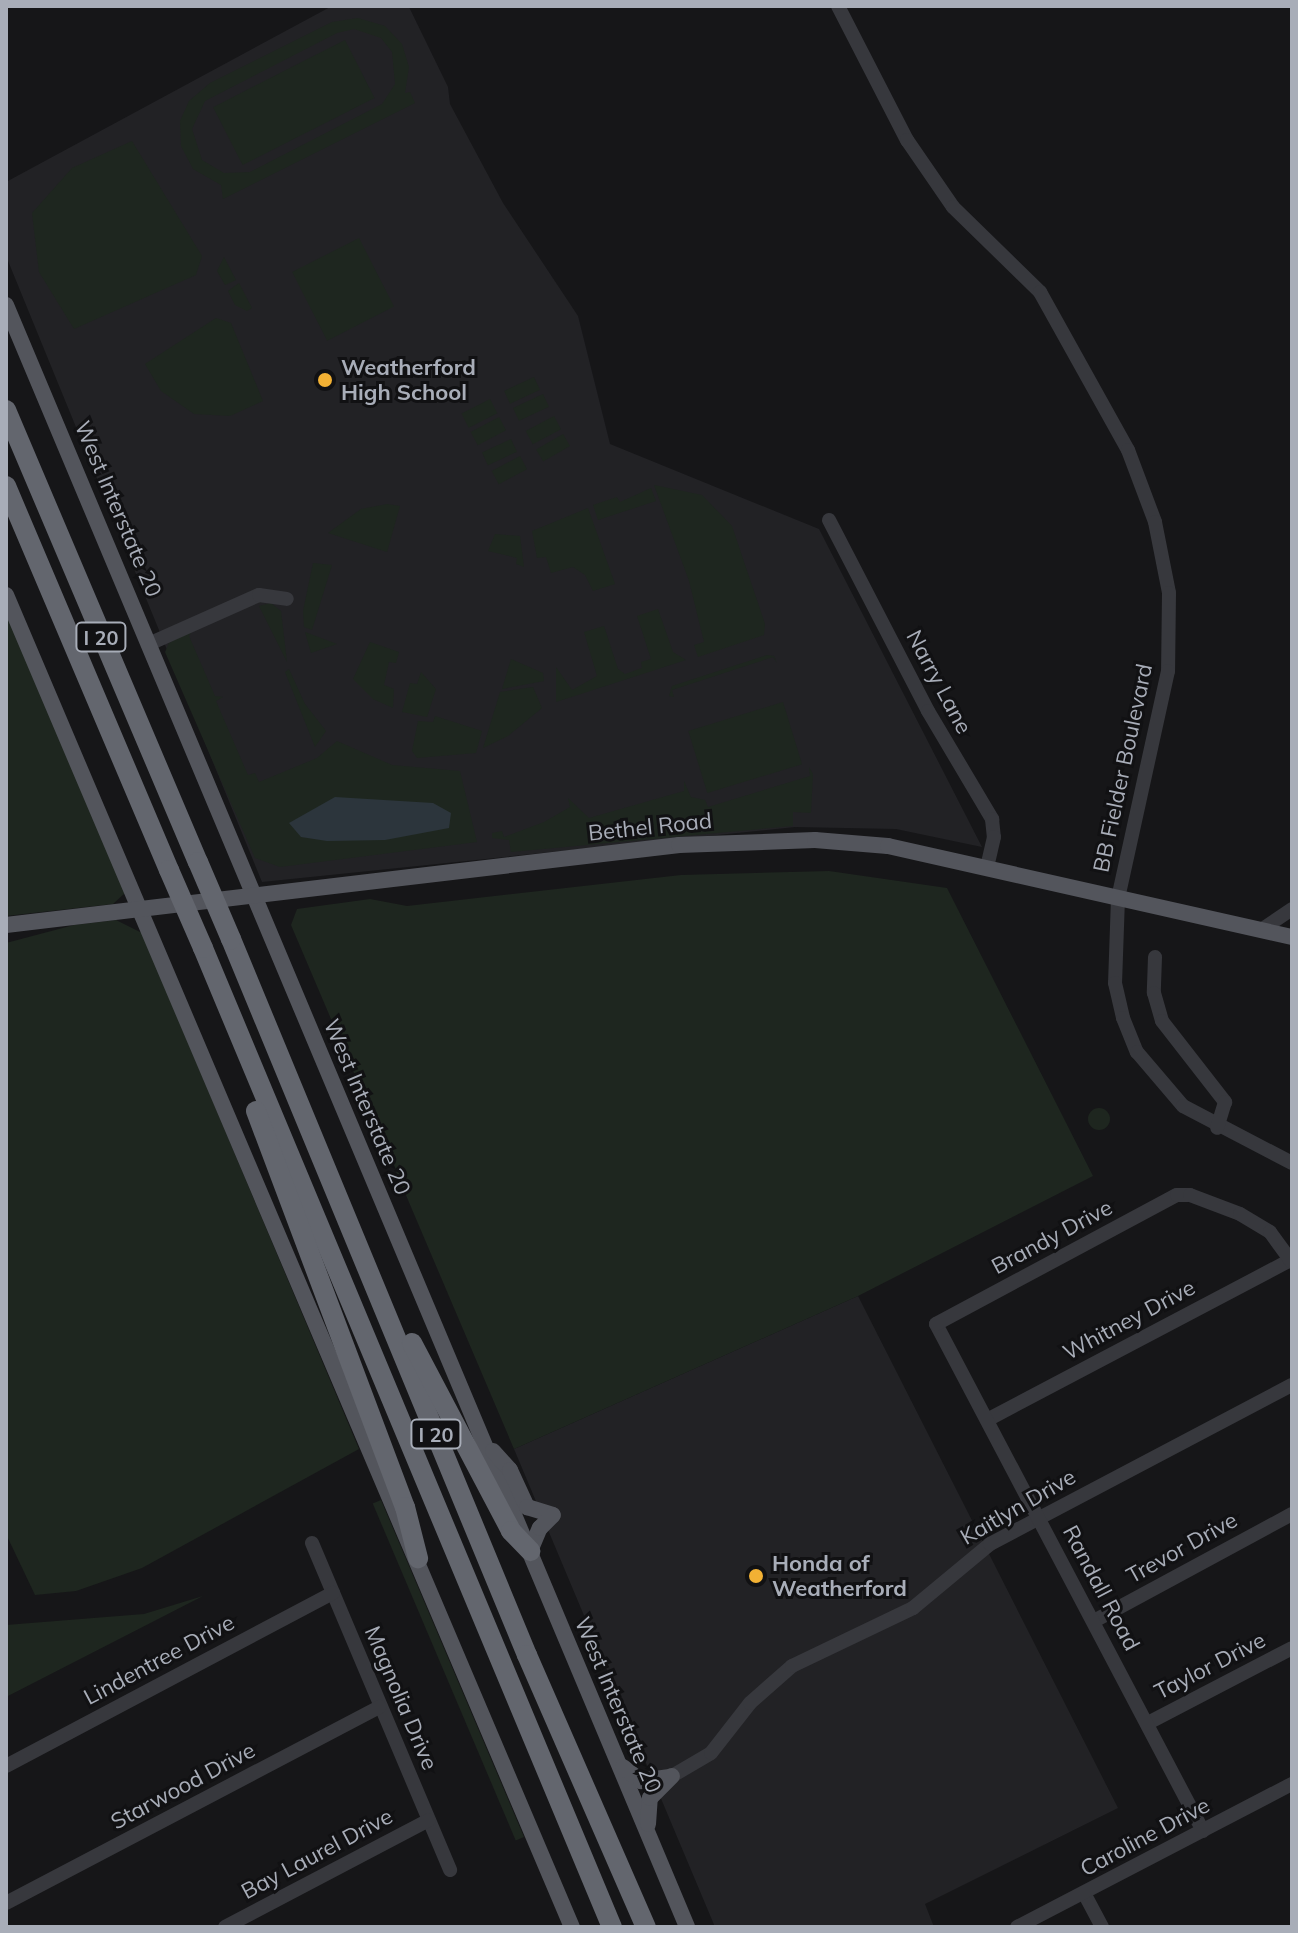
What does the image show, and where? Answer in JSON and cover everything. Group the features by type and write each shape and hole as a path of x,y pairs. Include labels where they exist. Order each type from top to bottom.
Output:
{"highway":[{"name":"I 20","path":"6,410 646,1927"},
{"name":"I 20","path":"6,486 203,948 612,1927"},
{"path":"242,1045 245,1075 267,1142 405,1507 418,1558"},
{"path":"360,1250 380,1272 511,1531 530,1551"}],"main road":[{"name":"West Interstate 20","path":"6,305 151,643 687,1927"},
{"path":"6,595 418,1558 572,1927"},
{"name":"Bethel Road","path":"6,925 254,894 750,840 888,846 1292,937"},
{"path":"484,1441 510,1470 527,1507 553,1515 540,1528 530,1551"},
{"path":"614,1753 641,1781 672,1776"},
{"name":"Kaitlyn Drive","path":"652,1845 647,1815 650,1798 672,1776"}],"street":[{"name":"BB Fielder Boulevard","path":"838,6 907,140 953,207 1040,292 1128,450 1155,522 1169,593 1168,671 1118,898 1115,983 1123,1018 1158,1082 1217,1128 1292,1163"},
{"name":"Narry Lane","path":"829,520 928,711 992,819 994,837 987,868"},
{"path":"151,643 259,595 287,599"},
{"path":"1261,930 1292,909"},
{"path":"1155,957 1154,993 1162,1021 1225,1102 1217,1128"},
{"name":"Brandy Drive","path":"936,1324 1177,1195 1190,1195 1270,1232 1291,1261"},
{"name":"Whitney Drive","path":"987,1420 1291,1261"},
{"name":"Randall Road","path":"936,1324 1203,1831"},
{"name":"Kaitlyn Drive","path":"672,1776 711,1753 750,1703 782,1673 913,1608 990,1544 1292,1385"},
{"name":"Trevor Drive","path":"1094,1621 1292,1514"},
{"name":"Magnolia Drive","path":"312,1543 450,1870"},
{"name":"Lindentree Drive","path":"6,1766 333,1593"},
{"name":"Taylor Drive","path":"1148,1723 1292,1648"},
{"name":"Starwood Drive","path":"6,1903 380,1707"},
{"name":"Caroline Drive","path":"1017,1927 1292,1784"},
{"name":"Bay Laurel Drive","path":"225,1927 429,1820"},
{"path":"1084,1893 1102,1927"}],"shaded area":[{"name":"Weatherford High School","path":"332,6 409,7 448,87 450,104 503,203 578,316 610,444 819,529 982,847 896,829 795,827 262,882 6,256 6,182"},
{"path":"358,18 385,26 402,44 409,67 405,93 410,92 415,103 223,199 221,185 193,169 181,146 180,121 189,101 210,83 332,22","holes":["354,29 381,38 392,52 395,84 382,104 250,172 224,173 202,160 192,129 205,101 337,33"]},
{"path":"345,40 375,98 243,165 213,107"},
{"path":"132,141 202,256 196,275 74,329 39,272 32,213 72,168"},
{"path":"359,238 394,307 327,341 292,272"},
{"path":"224,257 236,280 225,285 217,271"},
{"path":"239,283 252,308 247,311 235,305 228,291"},
{"path":"216,318 231,323 263,401 230,416 194,414 161,391 145,364"},
{"path":"534,377 540,390 510,404 504,391"},
{"path":"543,394 549,407 519,421 513,408"},
{"path":"490,399 497,413 469,428 461,414"},
{"path":"554,416 561,429 533,444 526,431"},
{"path":"499,417 506,430 478,445 471,432"},
{"path":"563,434 570,446 543,462 536,450"},
{"path":"511,439 517,452 488,465 482,453"},
{"path":"520,456 527,469 499,484 492,471"},
{"path":"654,485 702,495 732,526 765,624 764,635 698,657 694,645 704,642 689,581"},
{"path":"651,488 656,501 598,520 593,505 617,497 620,502"},
{"path":"387,504 400,506 387,552 328,533 361,509"},
{"path":"588,508 615,584 593,591 585,575 573,567 551,573 546,557 537,558 532,531"},
{"path":"495,534 520,536 524,567 516,564 517,558 488,551"},
{"path":"313,563 332,565 312,630 304,627 303,611"},
{"path":"271,603 281,611 287,662 259,606"},
{"path":"658,609 673,652 686,660 556,702 556,667 572,690 597,676 584,632 604,626 618,669 625,674 642,668 641,662 651,659 637,616"},
{"path":"6,613 125,893 113,904 6,916"},
{"path":"194,629 189,636 215,696 223,697 216,701 248,775 255,773 259,782 317,758 337,741 392,765 460,771 477,842 280,867 255,858 165,652 169,643"},
{"path":"305,632 337,644 311,653"},
{"path":"370,642 399,652 396,663 389,662 384,685 394,689 393,708 373,699 353,679"},
{"path":"767,655 774,656 777,663 773,657 672,690 674,697 669,696 672,686"},
{"path":"511,659 543,673 544,681 502,689"},
{"path":"289,669 305,704 326,731 315,747 285,672"},
{"path":"421,672 436,689 427,717 402,712 410,683 417,684"},
{"path":"533,687 542,708 508,736 483,748 500,692"},
{"path":"783,702 802,764 707,793 688,731"},
{"path":"435,716 482,731 476,753 417,758 412,751 418,721 433,722"},
{"path":"809,767 813,774 811,813 793,812 793,826 511,852 509,840 492,838 492,833 502,831 504,837 544,822 570,807 568,798 589,818 684,791 684,781 691,797 705,800 708,807 810,776"},
{"path":"335,797 433,803 451,813 449,828 385,840 327,841 301,837 289,823"},
{"path":"829,871 947,888 1093,1176 858,1296 514,1449 291,925 297,909 370,899 407,906 681,875"},
{"path":"116,920 142,933 359,1449 142,1568 76,1591 35,1595 6,1534 6,943 74,925"},
{"path":"1099,1108 1107,1111 1110,1119 1107,1127 1099,1130 1091,1127 1088,1119 1091,1111"},
{"path":"858,1296 1118,1808 925,1904 934,1927 715,1927 514,1449"},
{"path":"381,1500 524,1837 516,1840 373,1504"},
{"path":"203,1596 6,1697 6,1625 144,1614"}],"place":[{"name":"Weatherford High School","path":"325,380"},
{"name":"Honda of Weatherford","path":"756,1576"}]}
